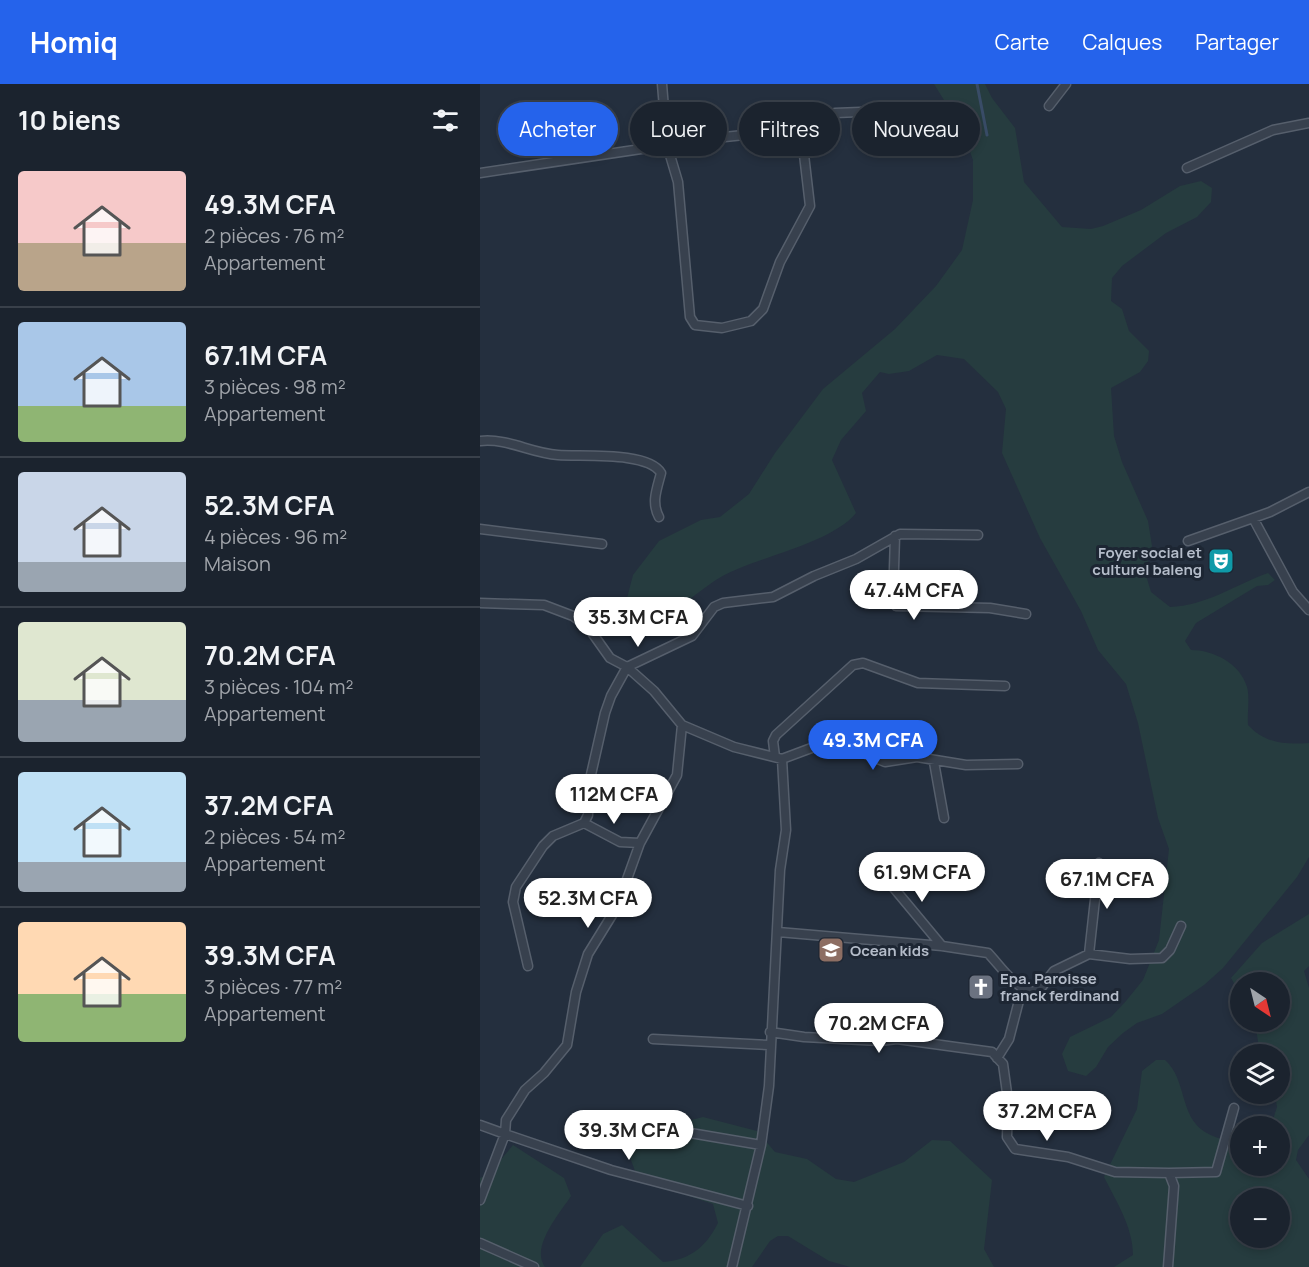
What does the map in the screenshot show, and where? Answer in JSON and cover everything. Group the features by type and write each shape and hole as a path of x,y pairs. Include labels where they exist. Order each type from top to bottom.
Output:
{"street":[{"path":"662,84 663,102"},
{"path":"1049,106 1066,84"},
{"path":"1187,168 1273,130 1309,123"},
{"path":"480,173 630,151"},
{"path":"670,156 678,182 690,317 695,325 722,328 758,317 780,262 810,206 804,156"},
{"path":"480,441 508,441 557,455 603,455 652,464 661,473 654,500 654,507 659,517"},
{"path":"1188,541 1252,518 1309,492"},
{"path":"1252,518 1293,592 1309,610"},
{"path":"480,529 602,544"},
{"path":"528,966 513,902 516,887 543,846 553,836 584,823 588,815 590,779 605,713 611,696 627,667 692,636 714,607 723,603 773,597 814,576 856,560 895,536 906,532 978,536"},
{"path":"895,536 893,602 896,606 990,608 1026,614"},
{"path":"480,603 544,605 573,616 588,627 610,658 627,667 654,691 682,725 734,747 778,758 814,747 834,745 849,747 885,762 917,757 934,762 966,765 1018,764"},
{"path":"732,1267 761,1144 769,1086 769,1045 778,932 780,870 786,830 778,758 773,741 776,735 853,665 863,663 918,682 1005,686"},
{"path":"480,1200 505,1134 506,1120 525,1090 552,1065 567,1044 581,973 588,954 622,897 640,843 677,775 682,725"},
{"path":"934,762 944,818"},
{"path":"584,823 620,842 640,843"},
{"path":"1089,954 1099,863"},
{"path":"883,875 942,946"},
{"path":"778,932 942,946 988,953 1022,989 1032,992 1040,989 1054,971 1089,954 1130,959 1162,958 1170,950 1181,926"},
{"path":"997,1058 1009,1039 1022,989"},
{"path":"770,1032 804,1037 880,1041 897,1039 992,1052 1003,1065 1008,1100 1006,1137 1015,1149 1068,1157 1115,1172 1216,1172 1234,1108"},
{"path":"653,1038 769,1045"},
{"path":"480,1125 611,1170 748,1206"},
{"path":"667,1129 761,1144"},
{"path":"1168,1267 1173,1186 1169,1173"},
{"path":"480,1244 534,1267"}],"green space":[{"path":"934,84 985,84 992,98 1015,128 1024,182 1062,227 1091,229 1103,226 1141,210 1180,186 1201,181 1212,188 1211,202 1197,217 1166,233 1122,266 1112,278 1111,301 1122,309 1129,331 1149,351 1148,361 1140,372 1111,388 1114,436 1122,462 1148,521 1152,546 1145,572 1151,592 1170,607 1183,606 1208,599 1268,573 1275,580 1268,585 1257,586 1196,623 1185,641 1191,650 1217,655 1238,671 1247,687 1248,725 1254,731 1276,742 1309,743 1309,857 1297,877 1223,968 1204,985 1162,1014 1137,1023 1123,1033 1108,1047 1096,1067 1086,1076 1068,1071 1062,1054 1070,1037 1111,1017 1143,980 1159,940 1169,849 1158,818 1138,723 1126,684 1098,650 1081,611 1040,538 1002,453 1006,409 998,392 964,359 937,355 909,371 889,374 880,372 862,393 866,411 841,440 832,460 856,513 844,524 812,542 721,577 683,604 659,616 636,615 626,602 633,575 659,541 701,520 720,517 749,494 775,453 823,389 895,329 936,286 962,250 973,200 972,156 980,156 980,102 945,102"},
{"path":"1309,914 1309,966 1304,971 1309,988 1309,1135 1298,1150 1296,1160 1309,1179 1309,1267 1114,1267 1133,1255 1132,1245 1123,1214 1104,1177 1137,1109 1142,1071 1156,1060 1165,1060 1172,1068 1191,1117 1197,1125 1213,1136 1230,1141 1230,1176 1290,1176 1290,1116 1274,1116 1277,1104 1290,1104 1290,1044 1258,1044 1257,1032 1290,1032 1290,972 1236,972 1262,943"},
{"path":"703,1117 757,1131 775,1152 807,1159 836,1179 854,1182 904,1162 932,1140 950,1141 992,1180 984,1249 994,1267 850,1267 829,1261 788,1236 778,1236 770,1241 752,1267 580,1267 603,1234 622,1225 663,1262 689,1255 708,1239 718,1223 713,1204 638,1179 625,1144 641,1133"},
{"path":"513,1145 564,1178 571,1196 548,1230 544,1240 541,1259 545,1267 480,1267 480,1178 489,1174"}],"waterway":[{"path":"977,84 987,135"}],"place":[{"name":"Foyer social et culturel baleng","path":"1221,561"},
{"name":"Ocean kids","path":"831,950"},
{"name":"Epa. Paroisse franck ferdinand","path":"981,987"}]}
